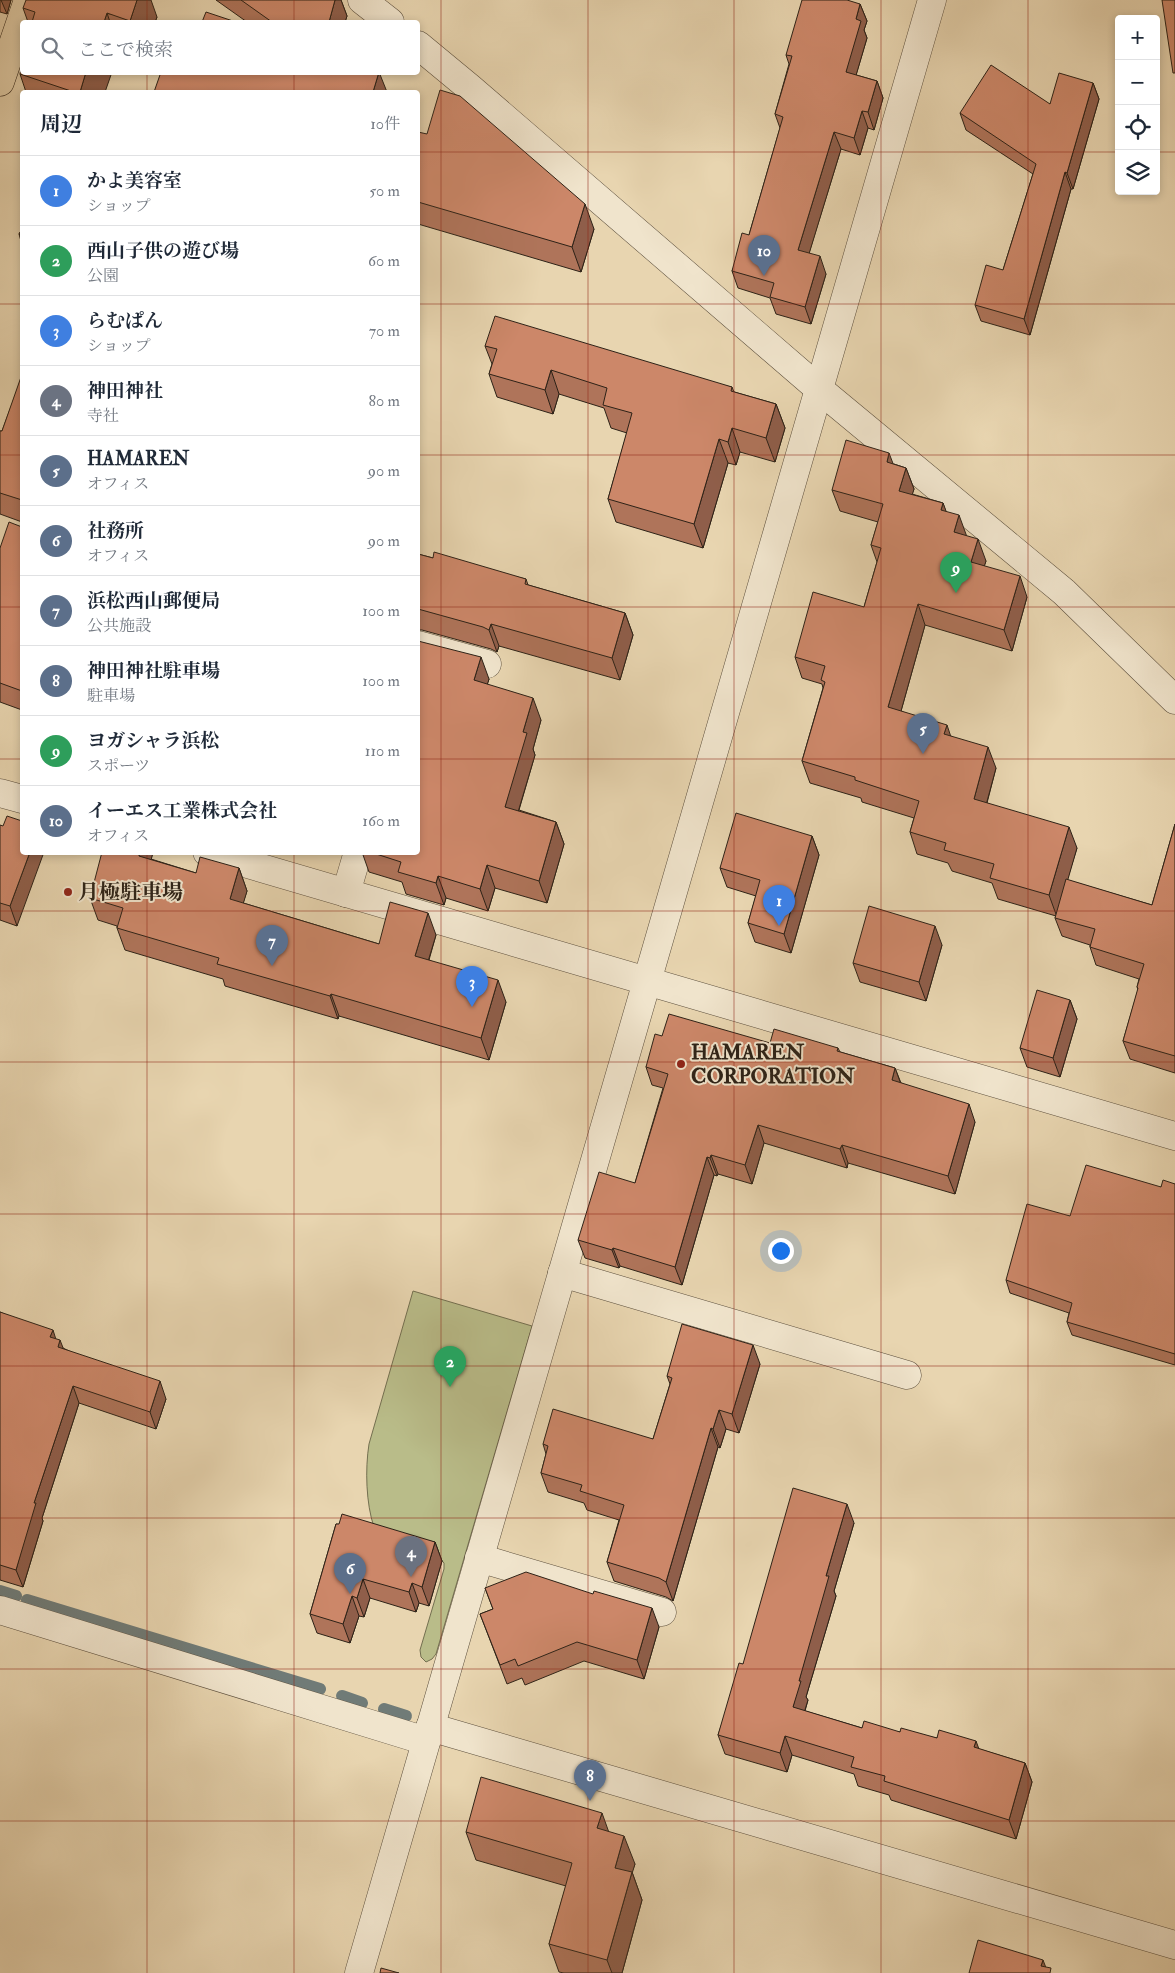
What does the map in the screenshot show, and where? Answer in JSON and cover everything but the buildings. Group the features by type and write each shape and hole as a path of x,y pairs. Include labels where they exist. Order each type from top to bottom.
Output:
{"main road":[{"path":"21,20 28,0"},
{"path":"0,82 20,23"}],"street":[{"path":"362,0 387,20"},
{"path":"359,1973 932,0"},
{"path":"420,47 819,389 1064,592 1175,700"},
{"path":"420,646 486,664"},
{"path":"0,792 20,798"},
{"path":"217,855 1175,1136"},
{"path":"346,893 357,855"},
{"path":"562,1273 907,1375"},
{"path":"479,1558 662,1612"},
{"path":"0,1610 428,1734 1175,1945"}],"green space":[{"path":"413,1291 532,1326 436,1654 426,1662 421,1657 420,1650 444,1569 444,1563 437,1555 374,1527 369,1508 367,1486 369,1444"}],"waterway":[{"path":"0,1591 16,1596"},
{"path":"27,1600 320,1689"},
{"path":"342,1696 362,1703"},
{"path":"384,1709 406,1716"}],"place":[{"name":"イーエス工業株式会社","path":"764,276"},
{"name":"ヨガシャラ浜松","path":"956,593"},
{"name":"HAMAREN","path":"923,754"},
{"name":"月極駐車場","path":"68,892"},
{"name":"かよ美容室","path":"779,926"},
{"name":"浜松西山郵便局","path":"272,966"},
{"name":"らむぱん","path":"472,1007"},
{"name":"HAMAREN CORPORATION","path":"681,1064"},
{"name":"西山子供の遊び場","path":"450,1387"},
{"name":"神田神社","path":"411,1577"},
{"name":"社務所","path":"350,1594"},
{"name":"神田神社駐車場","path":"590,1801"}]}
